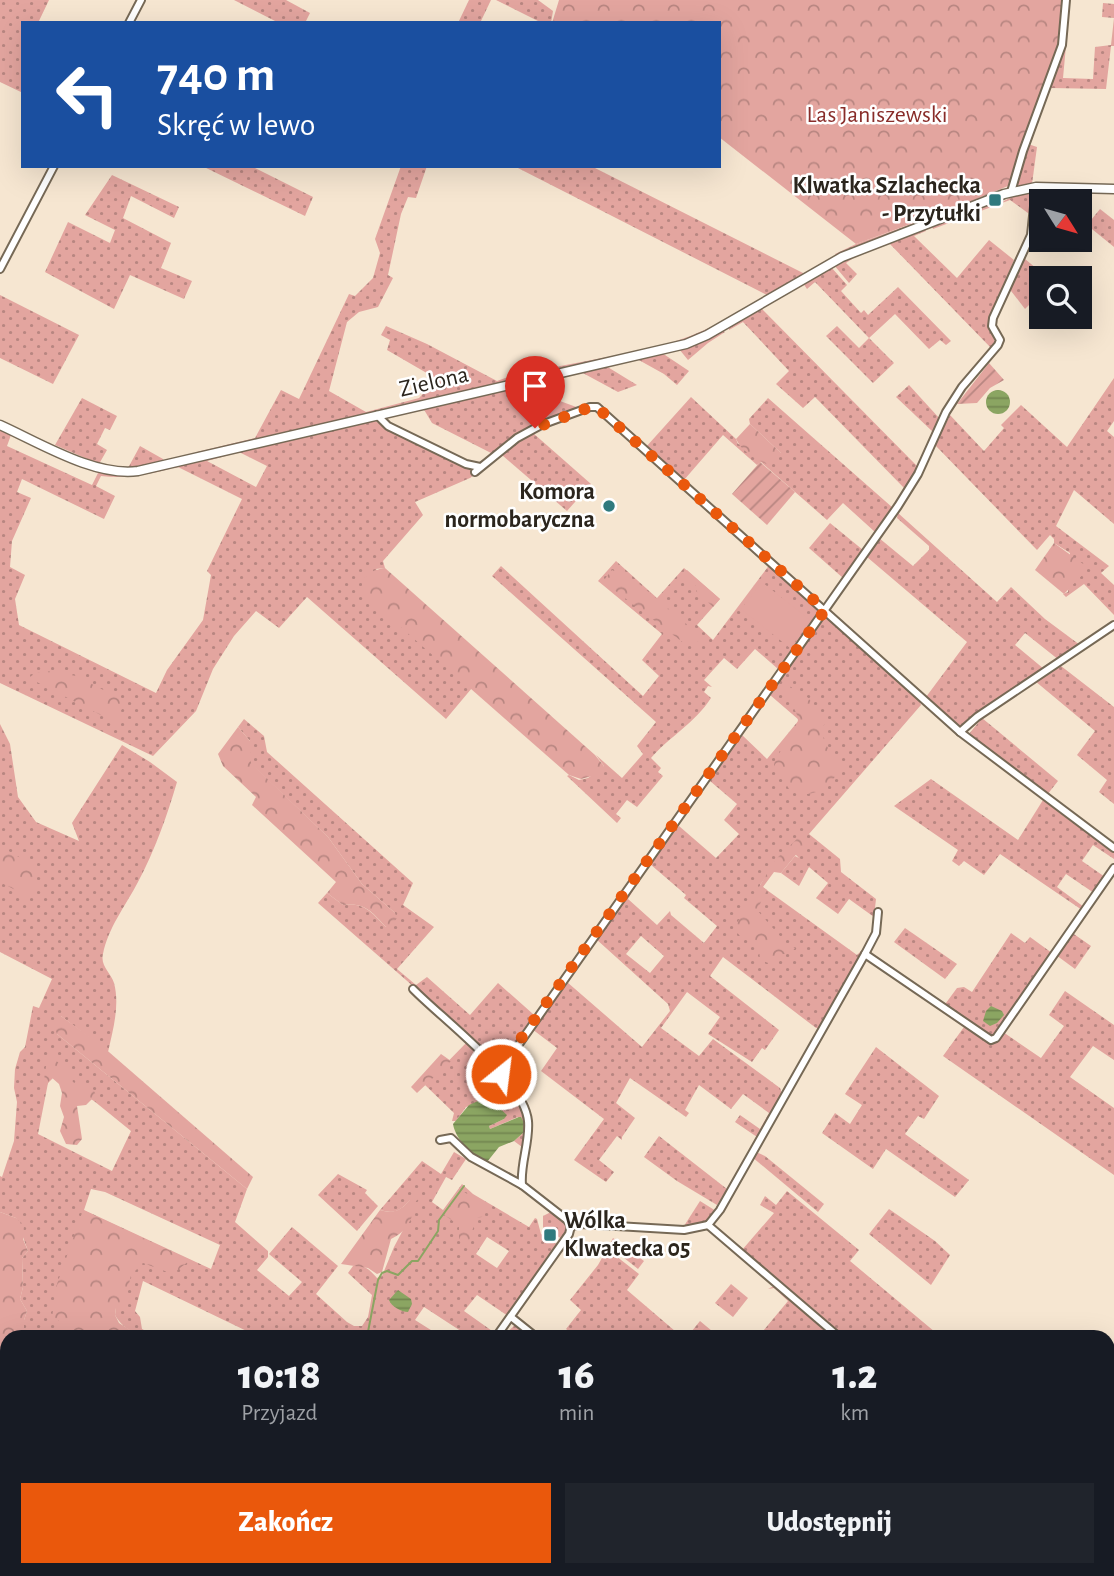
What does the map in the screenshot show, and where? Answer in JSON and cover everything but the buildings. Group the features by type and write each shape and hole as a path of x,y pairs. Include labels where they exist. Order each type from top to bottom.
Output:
{"street":[{"path":"130,21 141,0"},
{"path":"1011,192 1023,151 1062,45 1066,0"},
{"path":"0,269 53,168"},
{"path":"500,1071 825,610 918,474 946,412 964,385 998,345 1000,340 992,326 993,318 1031,235 1036,187"},
{"name":"Zielona","path":"0,425 92,467 124,473 686,344 822,268 864,248 1011,192 1036,187 1114,189"},
{"path":"377,415 388,426 478,469 528,432 590,407 597,407 960,732 1114,848"},
{"path":"960,732 977,717 1114,625"},
{"path":"865,954 986,1039 996,1038 1114,868"},
{"path":"571,1226 583,1224 684,1230 708,1225 726,1200 865,954 876,933 878,912"},
{"path":"413,989 500,1071 520,1098 527,1114 528,1130 522,1185"},
{"path":"440,1140 451,1138 471,1157 522,1185 571,1226 569,1234 501,1330"},
{"path":"708,1225 831,1330"},
{"path":"511,1317 527,1330"}],"green space":[{"path":"0,0 49,0 39,21 21,21 21,92 0,82"},
{"path":"234,0 286,0 310,13 306,21 275,21"},
{"path":"469,0 491,0 481,21 459,21"},
{"path":"496,0 538,0 553,11 551,21 538,21"},
{"name":"Las Janiszewski","path":"559,0 1064,0 1061,37 1056,57 1008,186 856,244 721,139 721,21 553,21"},
{"path":"1103,3 1114,4 1114,18 1102,17"},
{"path":"1114,18 1114,46 1111,46 1106,89 1050,88 1065,35 1063,78 1093,79 1095,47 1111,45"},
{"path":"1028,144 1037,147 1032,184 1017,187 1016,184"},
{"path":"206,168 255,168 313,197 305,216"},
{"path":"400,168 426,168 416,198 408,197 401,214 388,275 393,278 378,307 359,312 347,322 329,391 366,412 419,398 437,379 387,350 390,340 381,335 386,326 497,381 513,375 639,352 197,455 197,452 255,438 281,390 299,399 349,294 355,296 373,278 380,253 375,239"},
{"path":"518,168 595,168 805,274 698,337 644,352 643,350 707,329 767,295"},
{"path":"112,175 179,207 174,218 131,196 123,218 171,243 161,268 192,281 184,299 130,275 114,309 45,272 68,222 110,243 115,230 85,215"},
{"path":"1029,192 1029,214 1010,200 933,229 932,226"},
{"path":"1100,209 1114,220 1114,247 1092,229 1092,219"},
{"path":"920,221 922,224 837,256 835,254 856,244"},
{"path":"924,228 926,231 914,236 957,278 989,240 1014,260 990,319 995,344 992,349 888,242"},
{"path":"1027,253 1025,259 1033,266 1029,266 1029,305 1025,309 1008,287"},
{"path":"851,257 846,263 857,274 849,283 834,265"},
{"path":"831,267 847,285 841,291 861,313 864,310 868,315 898,287 951,341 946,345 940,340 929,349 895,314 869,338 815,282 807,289 803,283"},
{"path":"0,295 79,335 53,384 0,358"},
{"path":"761,308 917,466 906,490 815,397 803,408 776,384 789,371 743,322 729,330 729,326"},
{"path":"837,326 859,348 869,338 894,363 873,383 826,336"},
{"path":"721,330 725,332 688,360 679,349"},
{"path":"662,353 689,371 677,385 664,374 637,359"},
{"path":"989,363 1004,380 990,388 977,403 957,404"},
{"path":"606,366 637,385 618,392 581,372"},
{"path":"1114,378 1114,421 1107,431 1114,437 1114,524 1074,490 1056,526 1109,566 1101,573 1114,585 1114,615 1084,584 1066,597 1063,594 1068,592 1070,553 1054,543 1050,535 1037,550 935,445 950,415 984,451 1004,428 1001,425 1021,405 1067,447"},
{"path":"534,384 560,401 579,408 524,433 493,454 432,423 423,408"},
{"path":"909,385 940,419 933,432 896,397"},
{"path":"691,397 736,439 738,444 781,453 750,424 749,419 768,398 893,508 875,532 843,503 827,520 761,462 757,465 723,435 684,480 646,447"},
{"path":"82,398 117,416 110,430 105,428 97,444 107,450 99,464 55,445"},
{"path":"375,421 463,466 484,468 470,478 415,502 423,515 383,561 385,568 376,569 472,688 446,719 307,597 279,628 256,611 234,636 213,669 196,711 153,756 0,683 0,428 69,460 11,435 7,446 92,485 98,473 78,464 114,474 144,472 170,466 169,469 135,476 101,476 96,486 115,496 104,519 22,479 17,492 31,498 12,541 10,567 25,575 15,599 19,625 156,693 167,670 203,620 211,575 207,571 242,499 178,467 175,468 174,465 228,452 229,455 207,461 256,487 267,466 239,452"},
{"path":"750,424 781,453 771,466 746,452 736,439"},
{"path":"533,433 591,484 567,511 502,455"},
{"path":"140,446 164,462 134,469 117,467 128,468"},
{"path":"760,462 795,492 767,525 732,494"},
{"path":"898,513 997,602 1011,587 1045,619 1080,645 1059,660 1025,633 1015,645 1044,669 964,725 956,725 926,697 967,642 867,557 879,538 913,566 929,550 929,546 897,518"},
{"path":"830,523 863,550 843,578 809,548"},
{"path":"1054,543 1086,566 1087,570 1064,594 1035,570"},
{"path":"616,561 657,598 684,568 720,599 697,625 713,640 770,564 820,612 778,669 755,649 737,669 724,658 704,680 712,687 708,686 704,692 711,698 705,707 651,758 661,768 658,772 663,776 637,807 627,800 616,814 621,818 617,823 567,776 579,780 588,778 604,766 596,755 622,778 643,754 637,746 656,722 492,576 501,566 643,696 659,676 642,660 662,634 598,581"},
{"path":"385,568 595,755 604,766 599,774 581,779 569,775 363,594 362,583 366,576"},
{"path":"612,570 637,582 703,638 692,646 685,644 609,586 604,580"},
{"path":"687,570 720,599 713,607 682,574"},
{"path":"762,582 811,621 790,648 741,609"},
{"path":"823,616 827,616 919,699 921,705 809,834 840,859 841,872 876,899 874,917 849,899 838,914 816,898 828,883 809,867 799,886 781,873 795,856 799,858 791,850 773,867 760,885 857,955 863,952 819,1028 723,957 710,976 779,1030 765,1050 762,1048 752,1062 708,1034 720,1017 687,992 661,1028 699,1056 713,1039 780,1088 782,1093 757,1137 735,1122 740,1115 760,1129 769,1113 743,1094 731,1109 699,1085 685,1110 689,1113 686,1117 630,1078 616,1103 635,1118 622,1140 617,1136 599,1160 614,1172 606,1182 574,1160 604,1119 541,1071 557,1048 532,1029 567,982 642,1047 670,1011 668,1004 596,939 636,882 628,899 657,925 670,911 671,915 704,943 717,926 650,864 679,826 716,858 739,834 724,820 737,804 710,781 742,735 767,759 799,720 770,695","holes":["641,936 664,956 650,973 626,954"]},
{"path":"1061,666 1114,707 1114,804 1099,792 1107,780 1077,755 1095,731 1035,681"},
{"path":"51,671 76,676 125,701 116,723 29,678 35,673"},
{"path":"787,686 800,691 818,710 825,722 824,741 842,769 826,786 814,793 791,792 774,765 798,721 796,712 783,690"},
{"path":"982,718 1058,781 1047,795 969,734"},
{"path":"244,719 264,736 267,752 413,883 403,905 434,927 397,969 416,985 427,977 470,1015 498,983 533,1014 534,1017 499,1067 414,987 318,903 327,893 343,905 357,905 367,909 386,927 395,913 362,884 328,837 250,763 250,741 238,727"},
{"path":"0,724 10,744 18,797 36,822 79,841 72,823 122,745 177,782 150,858 105,944 102,958 116,991 115,1018 108,1052 61,1016 57,1034 247,1189 235,1222 268,1251 268,1257 257,1270 289,1296 302,1282 269,1254 292,1227 338,1266 316,1294 347,1322 362,1326 368,1317 372,1295 348,1273 353,1266 360,1266 377,1278 382,1276 411,1215 410,1200 397,1211 380,1210 422,1161 441,1174 454,1152 466,1159 452,1180 446,1177 432,1202 443,1210 462,1184 473,1194 529,1227 535,1218 537,1219 541,1234 558,1245 508,1316 477,1295 464,1311 491,1330 459,1330 424,1307 415,1320 431,1330 244,1330 143,1281 135,1311 144,1330 128,1329 115,1315 116,1308 64,1323 64,1330 24,1330 27,1311 20,1299 23,1287 22,1258 28,1251 16,1218 0,1212 0,1176 2,1177 14,1141 17,1102 14,1088 15,1069 20,1052 25,1047 33,1006 39,1008 52,979 0,952","holes":["54,1077 94,1101 131,1131 112,1171 38,1134 48,1083","91,1189 105,1192 220,1245 211,1269 84,1210","487,1237 509,1251 497,1268 476,1254"]},
{"path":"238,727 250,741 251,763 328,837 362,884 395,913 397,918 392,925 386,927 368,909 351,904 343,905 327,893 336,882 252,805 256,797 223,766 218,754"},
{"path":"931,779 1018,840 1043,800 1114,852 1114,859 1093,845 1082,861 1105,877 1094,893 1066,874 1057,887 1084,907 1082,910 1000,854 984,875 964,861 959,866 952,861 958,850 894,806"},
{"path":"803,836 808,840 781,873 774,872 763,887 767,890 757,910 787,944 795,948 790,954 778,954 771,964 760,960 755,940 740,936 735,930 776,859"},
{"path":"3,848 33,865 37,880 31,896 0,882 0,853"},
{"path":"905,928 957,964 945,979 894,942"},
{"path":"1071,932 1091,946 1075,969 1056,955"},
{"path":"1011,933 1025,943 1030,937 1052,953 991,1038 943,1007 957,988 964,987 972,992"},
{"path":"1065,991 1114,1025 1114,1060 1093,1046 1070,1077 1114,1108 1114,1175 943,1056 964,1027 993,1044 1003,1032 1041,1058 1064,1026 1049,1015"},
{"path":"61,1016 102,1046 253,1177 247,1189 57,1034 54,1025 56,1017"},
{"path":"467,1042 499,1075 520,1104 525,1122 522,1147 514,1141 523,1133 518,1117 490,1129 489,1126 504,1119 498,1106 489,1099 466,1107 456,1121 452,1121 454,1113 425,1085"},
{"path":"876,1047 939,1096 924,1119 918,1116 905,1134 969,1180 955,1197 886,1149 873,1169 822,1133 835,1113 850,1124 862,1105 845,1094"},
{"path":"48,1054 72,1074 73,1082 79,1086 91,1085 96,1095 86,1105 77,1106 82,1139 77,1145 66,1144 60,1131 64,1117 60,1106 62,1093 59,1084 51,1077 46,1087 43,1086"},
{"path":"441,1054 451,1061 417,1093 411,1087"},
{"path":"659,1136 727,1189 717,1205 644,1157"},
{"path":"754,1151 765,1156 824,1204 818,1212 752,1157"},
{"path":"338,1174 367,1190 365,1193 378,1206 357,1231 318,1195"},
{"path":"787,1191 859,1250 850,1261 933,1330 835,1330 737,1249 742,1250 774,1213 760,1205 765,1196 776,1205"},
{"path":"464,1192 489,1207 482,1217 470,1219 474,1225 469,1242 459,1239 459,1225 444,1215"},
{"path":"415,1193 421,1194 420,1198 416,1201 411,1219 405,1228 391,1239 382,1272 377,1274 368,1268 341,1264 380,1210 396,1211"},
{"path":"700,1201 716,1211 702,1223 684,1226"},
{"path":"889,1209 935,1241 950,1255 931,1285 869,1234"},
{"path":"83,1210 190,1260 173,1274 143,1263 131,1275 125,1302 116,1308 115,1315 119,1323 130,1330 64,1330 64,1323 52,1318 56,1287"},
{"path":"0,1212 16,1218 24,1225 23,1239 28,1251 22,1258 23,1287 20,1299 27,1311 24,1330 0,1330"},
{"path":"551,1212 564,1222 568,1231 562,1239 543,1227 543,1216"},
{"path":"613,1238 644,1261 638,1269 609,1246"},
{"path":"607,1249 639,1274 627,1290 674,1330 566,1329 581,1310 570,1300 598,1265"},
{"path":"731,1284 748,1298 733,1317 715,1303"},
{"path":"776,1287 828,1330 764,1330 788,1301 774,1288 768,1289"},
{"path":"700,1321 711,1330 693,1330"},
{"path":"515,1325 522,1330 510,1330"}],"shaded area":[{"path":"998,390 1006,394 1010,402 1006,410 998,414 990,410 986,402 990,394"},
{"path":"991,1006 1002,1011 1004,1015 990,1026 983,1021"},
{"path":"487,1097 507,1115 489,1126 490,1129 519,1117 524,1123 523,1133 514,1141 499,1147 487,1162 466,1147 453,1124 469,1105"},
{"path":"398,1290 411,1299 408,1312 397,1308 389,1300"}],"waterway":[{"path":"368,1330 378,1280 382,1273 387,1271 398,1275 412,1261 418,1261 438,1231 439,1220 464,1186"}],"place":[{"name":"Klwatka Szlachecka - Przytułki","path":"995,200"},
{"name":"Komora normobaryczna","path":"609,506"},
{"name":"Wólka Klwatecka 05","path":"550,1235"}],"route":[{"path":"501,1074 503,1064 825,610 597,407 593,406 535,428"}]}
